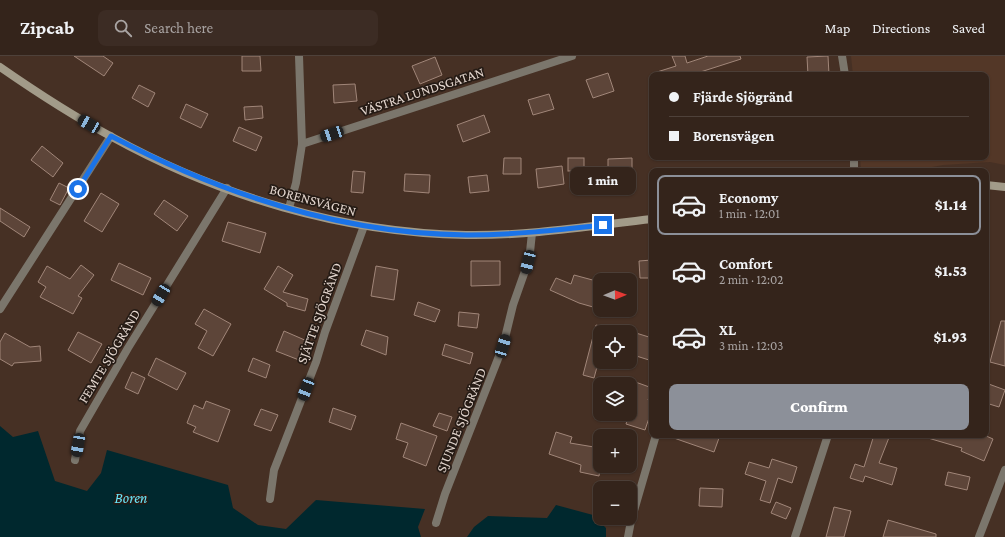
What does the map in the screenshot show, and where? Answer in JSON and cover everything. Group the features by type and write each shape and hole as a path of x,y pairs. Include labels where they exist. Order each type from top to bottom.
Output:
{"street":[{"path":"289,208 296,183 302,144 299,56"},
{"name":"VÄSTRA LUNDSGATAN","path":"302,144 572,56"},
{"path":"842,56 845,72"},
{"name":"BORENSVÄGEN","path":"0,67 67,111 111,136 177,169 227,188 325,218 388,230 466,235 532,233 649,220"},
{"path":"0,309 111,136"},
{"path":"989,185 1005,187"},
{"name":"FEMTE SJÖGRÄND","path":"75,460 80,431 128,348 227,188"},
{"name":"SJÄTTE SJÖGRÄND","path":"270,499 274,470 316,362 325,332 364,226"},
{"name":"SJUNDE SJÖGRÄND","path":"436,523 445,494 503,346 513,305 529,258 532,233"},
{"path":"628,537 655,438"},
{"path":"796,537 827,438"},
{"path":"979,537 1005,470"}],"shaded area":[{"path":"851,56 1005,56 1005,165 990,162 943,165 926,168 861,168 860,160 989,160 989,72 853,72"}],"water":[{"name":"Boren","path":"0,426 13,437 38,431 55,481 87,491 101,473 107,450 228,485 233,508 258,525 286,529 316,500 425,509 418,527 421,537 0,537"},
{"path":"556,505 593,515 593,525 603,525 606,528 606,537 467,537 474,527 488,516 547,518"}],"building":[{"path":"74,56 103,56 113,63 104,76"},
{"path":"242,56 260,56 261,71 242,71"},
{"path":"672,56 685,56 687,63 708,56 740,56 741,59 700,72 657,72 676,66"},
{"path":"828,56 829,72 808,72 807,57"},
{"path":"435,57 442,75 420,84 412,66"},
{"path":"608,73 614,91 593,98 586,80"},
{"path":"355,84 357,101 334,103 333,85"},
{"path":"139,85 155,93 148,107 132,98"},
{"path":"549,94 554,109 533,115 528,100"},
{"path":"186,104 208,114 201,128 180,118"},
{"path":"262,106 263,118 245,120 244,107"},
{"path":"484,115 490,132 463,142 457,125"},
{"path":"239,127 262,137 256,151 233,141"},
{"path":"42,146 63,163 53,177 31,160"},
{"path":"504,158 521,158 521,174 503,174"},
{"path":"568,158 584,158 584,171 568,171"},
{"path":"632,158 632,177 608,178 608,159"},
{"path":"562,166 564,184 538,188 536,169"},
{"path":"353,171 365,172 363,193 351,192"},
{"path":"405,174 430,175 429,193 404,191"},
{"path":"487,175 489,191 470,193 468,177"},
{"path":"59,183 69,188 60,205 50,200"},
{"path":"101,193 119,204 102,232 84,221"},
{"path":"164,200 188,216 177,231 154,214"},
{"path":"0,208 30,227 24,237 0,221"},
{"path":"228,222 266,233 260,253 222,241"},
{"path":"649,260 649,278 640,278 639,261"},
{"path":"471,261 500,261 500,285 471,286"},
{"path":"119,263 151,278 143,295 111,280"},
{"path":"81,265 94,275 78,296 82,298 73,314 40,297 46,287 38,282 47,266 70,279"},
{"path":"278,266 293,275 283,292 308,299 305,311 287,306 287,303 264,289"},
{"path":"376,266 398,270 394,300 371,296"},
{"path":"574,275 593,280 593,307 579,303 550,290 556,278 571,284"},
{"path":"418,302 440,310 435,322 414,315"},
{"path":"204,309 231,324 213,356 198,348 207,331 195,324"},
{"path":"459,312 479,314 477,328 458,326"},
{"path":"1001,321 1005,321 1005,366 990,362"},
{"path":"366,330 388,337 386,355 361,345"},
{"path":"284,331 307,341 299,360 276,351"},
{"path":"78,332 102,344 91,363 68,350"},
{"path":"5,333 30,347 40,346 41,361 14,363 12,366 0,359 0,342"},
{"path":"637,333 649,337 649,360 637,356"},
{"path":"593,337 593,369 596,369 593,378 583,375"},
{"path":"445,344 473,353 470,364 442,355"},
{"path":"156,358 186,373 177,390 148,375"},
{"path":"253,358 270,365 266,378 248,371"},
{"path":"132,372 145,378 138,394 125,388"},
{"path":"637,383 649,387 649,418 645,430 626,424 627,421 637,421"},
{"path":"989,384 1005,390 999,407 989,404"},
{"path":"206,401 230,410 218,442 193,432 196,427 187,423 194,405 203,409"},
{"path":"333,408 356,416 351,430 329,422"},
{"path":"261,409 278,415 271,431 254,425"},
{"path":"439,413 452,417 447,431 433,426"},
{"path":"401,423 437,436 426,466 403,457 408,443 396,439"},
{"path":"556,432 572,437 570,443 593,447 593,473 599,473 599,476 580,472 581,465 549,454"},
{"path":"989,437 993,439 984,461 961,451 962,448 928,438"},
{"path":"674,438 719,438 714,452"},
{"path":"873,438 889,438 879,463 897,468 892,485 865,476 863,482 850,478 855,464 864,467"},
{"path":"772,459 797,467 792,483 778,478 770,503 760,500 766,481 745,474 749,462 769,468"},
{"path":"948,472 970,477 967,490 945,485"},
{"path":"700,488 723,489 722,507 699,506"},
{"path":"776,502 791,508 786,519 771,513"},
{"path":"834,507 851,511 844,537 826,537"},
{"path":"888,520 936,534 936,537 883,537"}],"route":[{"path":"78,189 111,136 177,169 227,188 289,208 347,223 388,230 466,235 512,234 603,225"}]}
